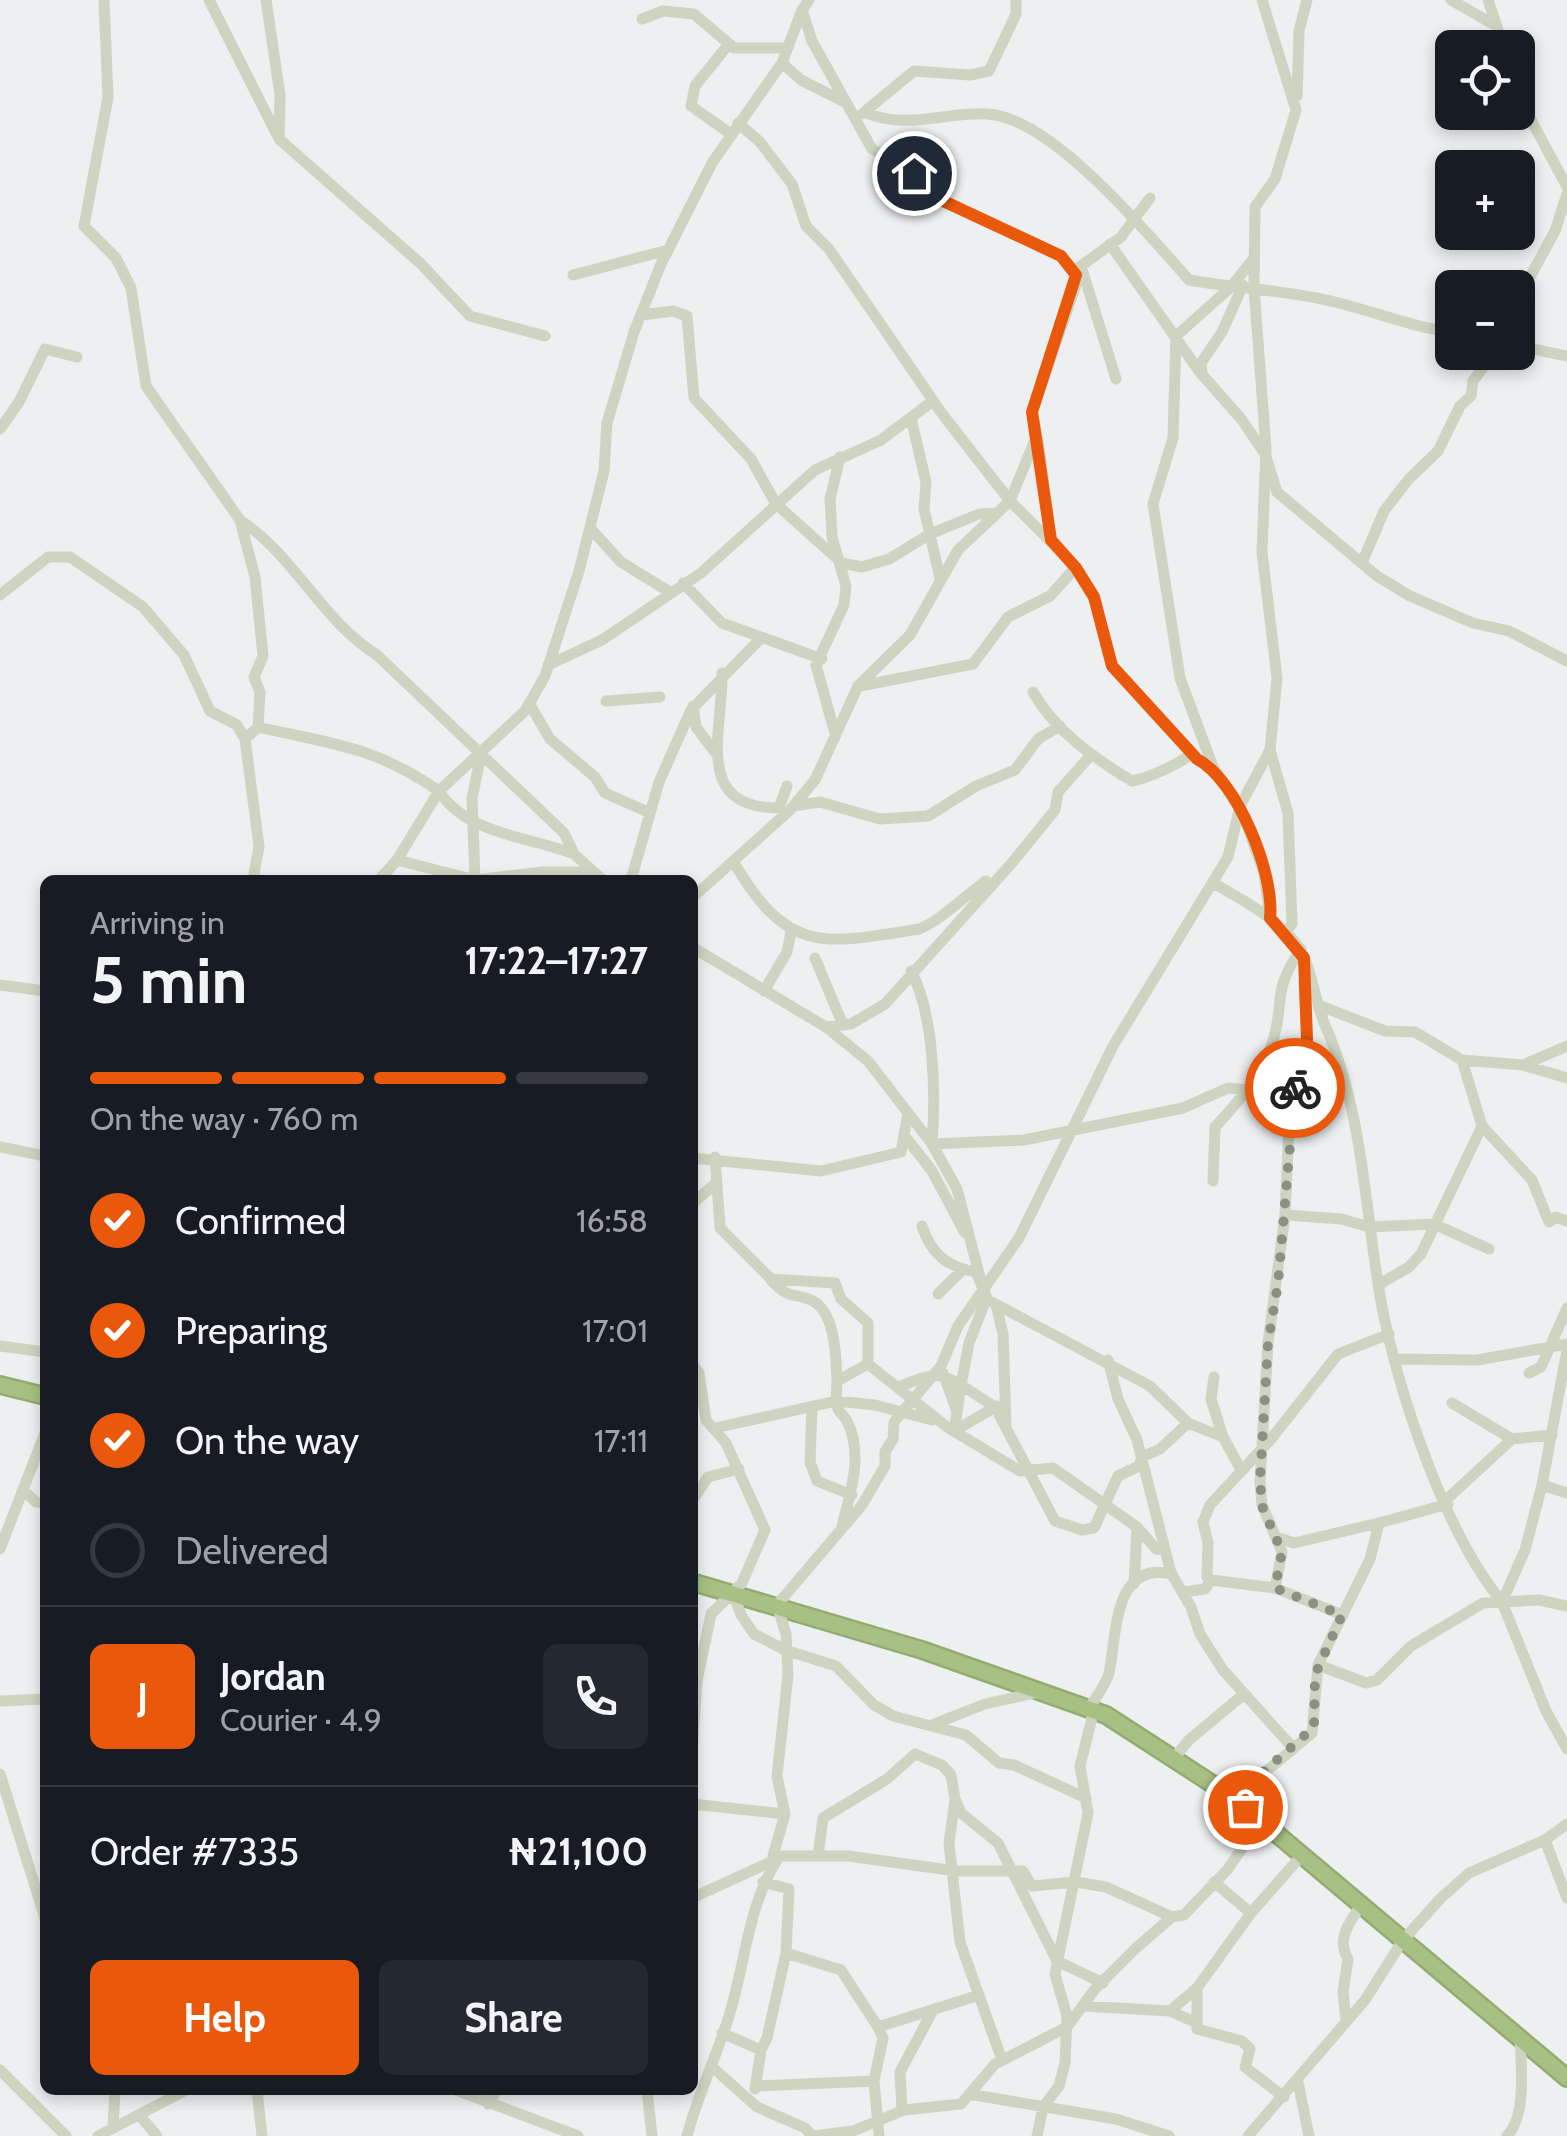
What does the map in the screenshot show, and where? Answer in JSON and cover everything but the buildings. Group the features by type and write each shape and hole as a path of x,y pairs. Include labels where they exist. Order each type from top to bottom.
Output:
{"highway":[{"path":"0,1385 40,1395"},
{"path":"698,1584 1046,1691 1092,1709 1234,1798 1567,2078"}],"street":[{"path":"104,0 108,98 84,226 116,258 131,288 146,386 240,520 255,577 263,656 254,677 260,692 258,727 245,740"},
{"path":"209,0 279,139 420,263 470,316 545,336"},
{"path":"266,0 280,95 279,139"},
{"path":"859,115 914,71 970,76 989,70 1016,14 1016,0"},
{"path":"1262,0 1296,110"},
{"path":"1202,375 1201,364 1222,332 1254,258 1255,208 1275,179 1296,110 1298,31 1307,0"},
{"path":"1451,0 1493,24"},
{"path":"1488,0 1496,30"},
{"path":"805,5 812,40 845,102"},
{"path":"384,875 397,860 438,791 481,754 529,703 548,666 590,528 604,471 608,423 641,315 668,250 734,128 782,63 805,5"},
{"path":"642,18 664,11 694,14 728,45 786,48"},
{"path":"728,45 694,86 691,106 760,142 792,184 806,226 829,248 933,401 1010,501 1076,568 1094,597 1112,666 1192,753 1213,767"},
{"path":"782,63 801,80 845,102 859,115 872,149 914,173 937,198 1028,239 1076,268 1116,379"},
{"path":"859,115 944,120 986,114 1007,119 1058,148 1134,218 1189,280 1320,298 1394,322 1435,327"},
{"path":"1533,270 1554,231 1567,190 1535,128"},
{"path":"1076,268 1110,244 1150,198"},
{"path":"1110,244 1202,375 1265,454 1262,552 1278,678 1270,750 1290,830 1292,924 1284,932"},
{"path":"573,275 668,250"},
{"path":"1254,258 1242,288 1265,454 1277,492 1362,563 1410,596 1473,623 1509,630 1567,661"},
{"path":"1051,540 1032,412 1076,285 1076,268"},
{"path":"1176,336 1242,288"},
{"path":"641,315 673,311 688,316 694,398 751,460 776,504 842,563 862,567 889,559 930,534 979,514 1002,513"},
{"path":"1176,336 1173,438 1154,504 1180,678 1213,767 1240,806 1264,872 1270,918"},
{"path":"0,429 20,402 45,349 77,358"},
{"path":"1535,349 1567,356"},
{"path":"1362,563 1384,511 1438,452 1482,370"},
{"path":"548,666 602,640 668,591 700,573 815,470 881,440 933,401"},
{"path":"912,418 940,578"},
{"path":"698,893 794,806 815,780 858,686 910,635 958,550 1002,513 1038,435"},
{"path":"835,732 816,665 844,605 842,563 832,537 830,499 840,457"},
{"path":"240,520 258,531 353,640 377,655 564,833 574,854 598,875"},
{"path":"590,528 621,562 668,591"},
{"path":"0,595 48,557 70,557 143,607 184,656 210,711 237,725 245,740 259,846 254,875"},
{"path":"858,686 973,664 1008,618 1050,596 1076,568"},
{"path":"683,582 722,623 808,650 822,659"},
{"path":"632,875 650,813 692,706 761,638"},
{"path":"716,754 722,673"},
{"path":"1033,692 1048,718 1090,756 1132,781 1157,768 1178,766 1192,753"},
{"path":"606,701 660,697"},
{"path":"529,703 550,738 595,776 605,793 650,813"},
{"path":"692,706 696,727 716,754 729,794 751,809 779,808 787,786"},
{"path":"794,806 820,802 880,818 928,816 976,786 1015,770 1038,738 1060,726"},
{"path":"258,727 360,747 398,762 438,791 449,807 474,822 574,854"},
{"path":"950,1429 958,1412 969,1342 988,1297 1112,1046 1228,857 1240,806 1270,750"},
{"path":"474,875 472,799 481,754"},
{"path":"826,1027 876,1013 1007,869 1055,810 1058,792 1090,756"},
{"path":"397,860 455,875"},
{"path":"733,861 745,882 790,932 844,939 926,927 951,928"},
{"path":"926,927 965,894 1007,869"},
{"path":"517,875 585,875"},
{"path":"1213,883 1270,918 1302,954 1345,1072 1358,1129 1378,1285 1424,1451 1474,1568 1502,1602 1546,1711 1567,1748"},
{"path":"764,990 786,952 790,932"},
{"path":"698,951 826,1027 868,1061 932,1144 958,1189 988,1297 1108,1360 1150,1386 1188,1423 1223,1437"},
{"path":"1212,1181 1214,1127 1253,1090 1272,1044 1280,978 1302,954"},
{"path":"1275,1588 1282,1552 1262,1506 1261,1451 1268,1343 1285,1215 1288,1126 1307,1039 1302,954"},
{"path":"814,958 842,1025"},
{"path":"911,971 923,992 934,1113 932,1144"},
{"path":"0,985 40,989"},
{"path":"1318,1005 1386,1030 1415,1032 1462,1060 1523,1064 1567,1078"},
{"path":"1523,1064 1567,1046"},
{"path":"1462,1060 1482,1126 1532,1180 1549,1222 1556,1217 1567,1222"},
{"path":"932,1144 1024,1140 1184,1108 1228,1088 1253,1090"},
{"path":"698,1158 821,1172 901,1152 908,1113"},
{"path":"1378,1285 1415,1262 1482,1126"},
{"path":"904,1134 932,1171 976,1263"},
{"path":"0,1146 40,1155"},
{"path":"715,1157 720,1228 786,1294 810,1300 823,1310 836,1349 837,1412 847,1421 854,1454 852,1495 841,1531"},
{"path":"698,1199 716,1184"},
{"path":"1285,1215 1342,1218 1369,1227 1434,1224 1489,1249"},
{"path":"922,1226 932,1250 962,1270 976,1272 1004,1334 1006,1425"},
{"path":"938,1294 962,1270"},
{"path":"771,1279 834,1283 841,1300 868,1323 868,1364"},
{"path":"687,2136 786,1814 777,1776 786,1715 786,1634 777,1606 841,1531 885,1466 884,1452 892,1439 894,1422 940,1372 958,1326 988,1297"},
{"path":"1529,1372 1541,1367 1567,1308"},
{"path":"1342,1615 1275,1588 1211,1580 1207,1577 1208,1544 1203,1522 1210,1505 1240,1468 1261,1451 1338,1354 1390,1334"},
{"path":"0,1346 40,1351"},
{"path":"1396,1359 1476,1360 1567,1347 1542,1485 1525,1550 1502,1602"},
{"path":"1108,1360 1118,1399 1142,1457 1172,1574 1210,1651 1293,1748"},
{"path":"838,1380 868,1364"},
{"path":"868,1364 899,1387 908,1406"},
{"path":"940,1372 958,1412"},
{"path":"899,1387 922,1374 940,1372 995,1407 1032,1470 1055,1520 1090,1531 1118,1476 1139,1466 1142,1457 1160,1449 1188,1423"},
{"path":"1214,1377 1211,1399 1223,1437 1240,1468"},
{"path":"950,1429 1006,1398"},
{"path":"715,1428 836,1401 908,1406 1020,1472 1053,1468 1138,1528 1156,1549 1165,1550"},
{"path":"1452,1403 1512,1439"},
{"path":"812,1407 810,1462 817,1481 852,1495"},
{"path":"698,1414 715,1428 739,1468 765,1530 742,1583 712,1614 698,1667"},
{"path":"1276,1537 1294,1543 1447,1502 1512,1439 1552,1434"},
{"path":"0,1549 40,1446"},
{"path":"698,1492 708,1477 739,1468"},
{"path":"1542,1485 1567,1492"},
{"path":"23,1490 40,1503"},
{"path":"1234,1798 1314,1727 1318,1664 1370,1559 1379,1523"},
{"path":"1134,1584 1138,1528"},
{"path":"1037,2136 1042,2106 1059,2086 1067,2027 1055,1974 1064,1915 1076,1882 1088,1813 1080,1766 1092,1709 1108,1676 1117,1607 1134,1584 1150,1573 1172,1574"},
{"path":"1184,1592 1206,1590 1211,1580"},
{"path":"731,1593 740,1616 754,1634 785,1650 836,1666 874,1705 892,1716 966,1735 999,1763 1014,1765 1086,1798"},
{"path":"1318,1664 1366,1682 1378,1680 1410,1646 1463,1611 1502,1602 1539,1600 1567,1606"},
{"path":"934,1724 985,1704 1046,1691"},
{"path":"1174,1758 1188,1740 1244,1694"},
{"path":"0,1701 40,1699"},
{"path":"818,1856 823,1818 887,1779 914,1754 942,1765 950,1774 961,1813 998,1842 1057,1961 1103,1983"},
{"path":"0,1774 40,1896"},
{"path":"955,1798 949,1844 956,1870 952,1879 960,1942 976,1996 989,2014 1002,2060"},
{"path":"698,1805 786,1814"},
{"path":"711,2066 753,2103 805,2128 813,2136 853,2131 902,2110 960,2104 1002,2060 1067,2027 1103,1983 1172,1918 1184,1914 1243,1853 1261,1820"},
{"path":"0,1824 17,1822"},
{"path":"1248,2136 1298,2082 1403,1940 1469,1873 1546,1840 1567,1824"},
{"path":"1546,1840 1567,1898"},
{"path":"698,1895 775,1858 818,1856 956,1870 1013,1868 1023,1871 1037,1888 1076,1882 1130,1895 1172,1918"},
{"path":"1170,2011 1197,1988 1251,1914 1302,1856"},
{"path":"753,2103 760,2050 786,1953 789,1889 763,1882"},
{"path":"1214,1882 1251,1914"},
{"path":"1346,2020 1343,1992 1348,1960 1342,1934 1361,1905"},
{"path":"786,1953 841,1970 884,2038 874,2081 879,2136"},
{"path":"1197,1988 1197,2029 1242,2041 1250,2049 1245,2067 1284,2097"},
{"path":"878,2027 976,1996"},
{"path":"1082,2006 1170,2011 1196,2023"},
{"path":"902,2110 900,2072 932,2012"},
{"path":"722,2032 760,2050"},
{"path":"1508,2136 1518,2110 1520,2038"},
{"path":"0,2070 66,2136"},
{"path":"756,2086 874,2081"},
{"path":"1298,2082 1309,2136"},
{"path":"969,2094 1116,2119 1169,2136"},
{"path":"113,2128 115,2095"},
{"path":"98,2136 178,2095"},
{"path":"258,2095 262,2136"},
{"path":"468,2095 578,2136"},
{"path":"488,2104 494,2095"},
{"path":"647,2095 652,2136"},
{"path":"141,2117 156,2136"},
{"path":"860,2136 880,2120"}],"way so far":[{"path":"1245,1807 1234,1798 1308,1737 1314,1727 1315,1675 1342,1615 1275,1588 1282,1552 1262,1506 1268,1343 1278,1284 1288,1126 1295,1088"}],"route":[{"path":"914,173 937,198 1061,256 1076,275 1076,285 1032,412 1046,485 1051,540 1076,568 1094,597 1112,666 1197,759 1213,767 1240,806 1264,872 1270,918 1295,942 1304,958 1307,1039 1295,1088"}]}
